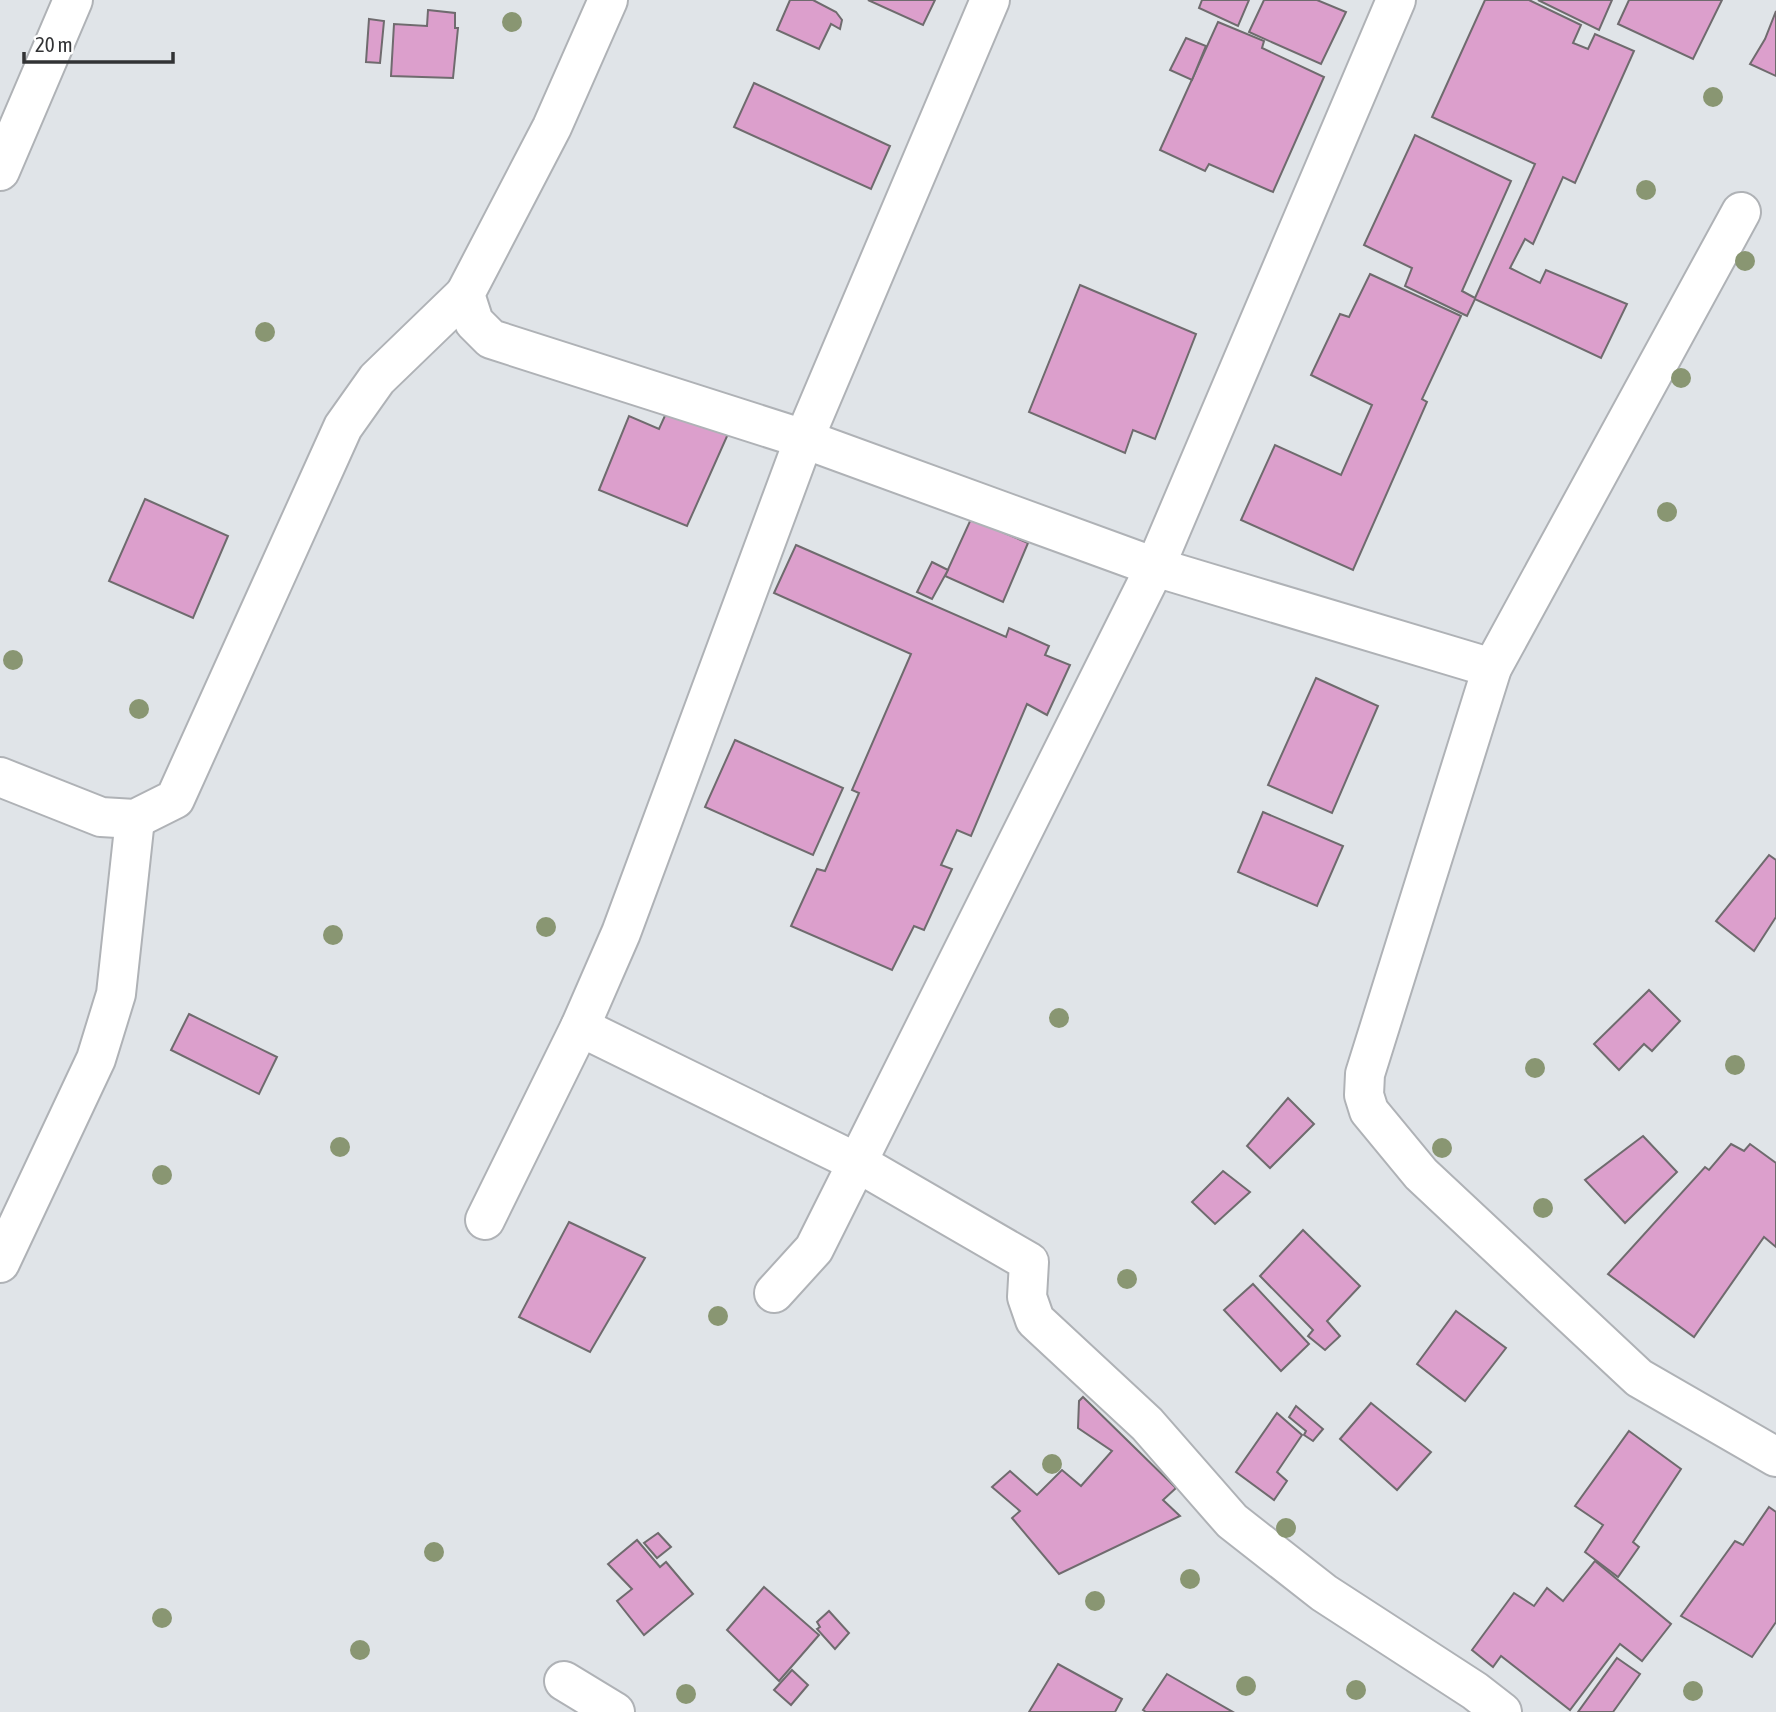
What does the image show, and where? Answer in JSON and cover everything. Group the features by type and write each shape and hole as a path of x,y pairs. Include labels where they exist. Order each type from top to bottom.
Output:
{"street":[{"path":"0,171 73,0"},
{"path":"0,777 100,817 135,819 175,799 343,427 377,379 465,294 552,127 608,0"},
{"path":"485,1220 580,1027 621,933 804,439 990,0"},
{"path":"774,1293 814,1249 1155,567 1396,0"},
{"path":"1741,212 1492,668 1365,1074 1364,1095 1369,1111 1421,1174 1639,1378 1776,1457"},
{"path":"465,294 474,322 491,340 804,439 1155,567 1492,668"},
{"path":"0,1263 96,1059 116,994 135,819"},
{"path":"580,1027 858,1163 1029,1262 1027,1297 1035,1320 1147,1423 1232,1521 1324,1592 1475,1691 1502,1712"},
{"path":"564,1681 615,1712"}],"building":[{"path":"790,0 813,0 836,12 842,20 840,29 831,24 819,49 777,30"},
{"path":"868,0 935,0 923,25"},
{"path":"1202,0 1249,0 1238,26 1199,8"},
{"path":"1264,0 1317,0 1346,12 1321,64 1249,32"},
{"path":"1485,0 1529,0 1581,25 1573,43 1588,49 1595,34 1634,51 1575,183 1563,177 1533,244 1525,239 1510,268 1540,283 1546,270 1627,304 1601,358 1475,299 1467,316 1405,286 1412,268 1364,245 1415,135 1511,181 1462,291 1475,298 1535,164 1432,117"},
{"path":"1538,0 1612,0 1599,30"},
{"path":"1629,0 1722,0 1693,59 1618,24"},
{"path":"428,10 455,13 455,28 458,28 453,78 391,76 394,24 427,26"},
{"path":"1776,11 1776,76 1750,64 1765,39"},
{"path":"369,19 384,21 380,63 366,62"},
{"path":"1218,22 1264,41 1262,48 1324,77 1273,192 1209,164 1205,171 1160,150"},
{"path":"1186,38 1206,46 1192,80 1170,70"},
{"path":"754,83 890,146 871,189 734,127"},
{"path":"1370,274 1461,316 1422,399 1427,402 1353,570 1241,520 1275,445 1341,475 1372,405 1311,375 1340,314 1349,317"},
{"path":"1080,285 1196,334 1155,439 1133,430 1125,453 1029,412"},
{"path":"668,409 728,434 687,526 599,490 629,416 659,429"},
{"path":"145,499 228,536 193,618 109,581"},
{"path":"971,519 1028,543 1003,602 945,576"},
{"path":"796,545 1006,637 1009,628 1049,646 1045,655 1070,665 1047,715 1027,704 971,836 957,830 941,865 952,869 924,930 914,926 892,970 791,926 817,869 825,871 859,793 852,790 911,654 774,593"},
{"path":"932,562 948,570 932,599 917,592"},
{"path":"1316,678 1378,706 1332,813 1268,785"},
{"path":"735,740 843,788 813,855 705,807"},
{"path":"1263,812 1343,846 1317,906 1238,872"},
{"path":"1769,855 1776,860 1776,917 1754,951 1716,921"},
{"path":"1649,990 1680,1021 1652,1051 1644,1044 1619,1070 1594,1044"},
{"path":"189,1014 277,1057 259,1094 171,1050"},
{"path":"1288,1098 1314,1124 1270,1168 1247,1146"},
{"path":"1643,1136 1677,1172 1625,1223 1585,1180"},
{"path":"1731,1144 1744,1151 1750,1144 1776,1163 1776,1247 1764,1237 1694,1337 1608,1274 1705,1167 1709,1170"},
{"path":"1223,1171 1250,1192 1215,1224 1192,1202"},
{"path":"569,1222 645,1258 590,1352 519,1317"},
{"path":"1303,1230 1360,1286 1327,1321 1340,1336 1325,1350 1308,1336 1313,1330 1260,1276"},
{"path":"1253,1284 1309,1344 1281,1371 1224,1310"},
{"path":"1456,1311 1506,1348 1465,1401 1417,1364"},
{"path":"1083,1397 1176,1488 1163,1500 1180,1516 1059,1574 1012,1518 1020,1511 992,1487 1010,1471 1037,1495 1062,1470 1081,1486 1112,1451 1078,1428 1079,1401"},
{"path":"1371,1403 1431,1452 1397,1490 1340,1439"},
{"path":"1296,1406 1323,1429 1313,1441 1304,1435 1306,1431 1289,1417"},
{"path":"1277,1413 1302,1435 1277,1472 1287,1481 1274,1500 1236,1472"},
{"path":"1629,1431 1681,1469 1633,1542 1639,1547 1618,1577 1585,1552 1603,1525 1575,1506"},
{"path":"1769,1507 1776,1512 1776,1622 1752,1657 1681,1616 1735,1541 1743,1545"},
{"path":"658,1533 671,1547 657,1558 644,1543"},
{"path":"637,1540 660,1567 666,1562 693,1594 644,1635 617,1601 632,1589 608,1564"},
{"path":"1595,1561 1671,1624 1642,1661 1620,1644 1570,1710 1501,1656 1493,1667 1472,1650 1514,1593 1534,1606 1547,1588 1563,1601"},
{"path":"764,1587 819,1635 779,1681 727,1630"},
{"path":"829,1611 849,1633 835,1649 817,1629 820,1627 817,1622"},
{"path":"1617,1658 1640,1674 1613,1712 1578,1712"},
{"path":"1058,1664 1122,1699 1115,1712 1029,1712"},
{"path":"792,1670 808,1685 791,1705 774,1690"},
{"path":"1167,1674 1233,1712 1146,1712 1143,1710"}]}
